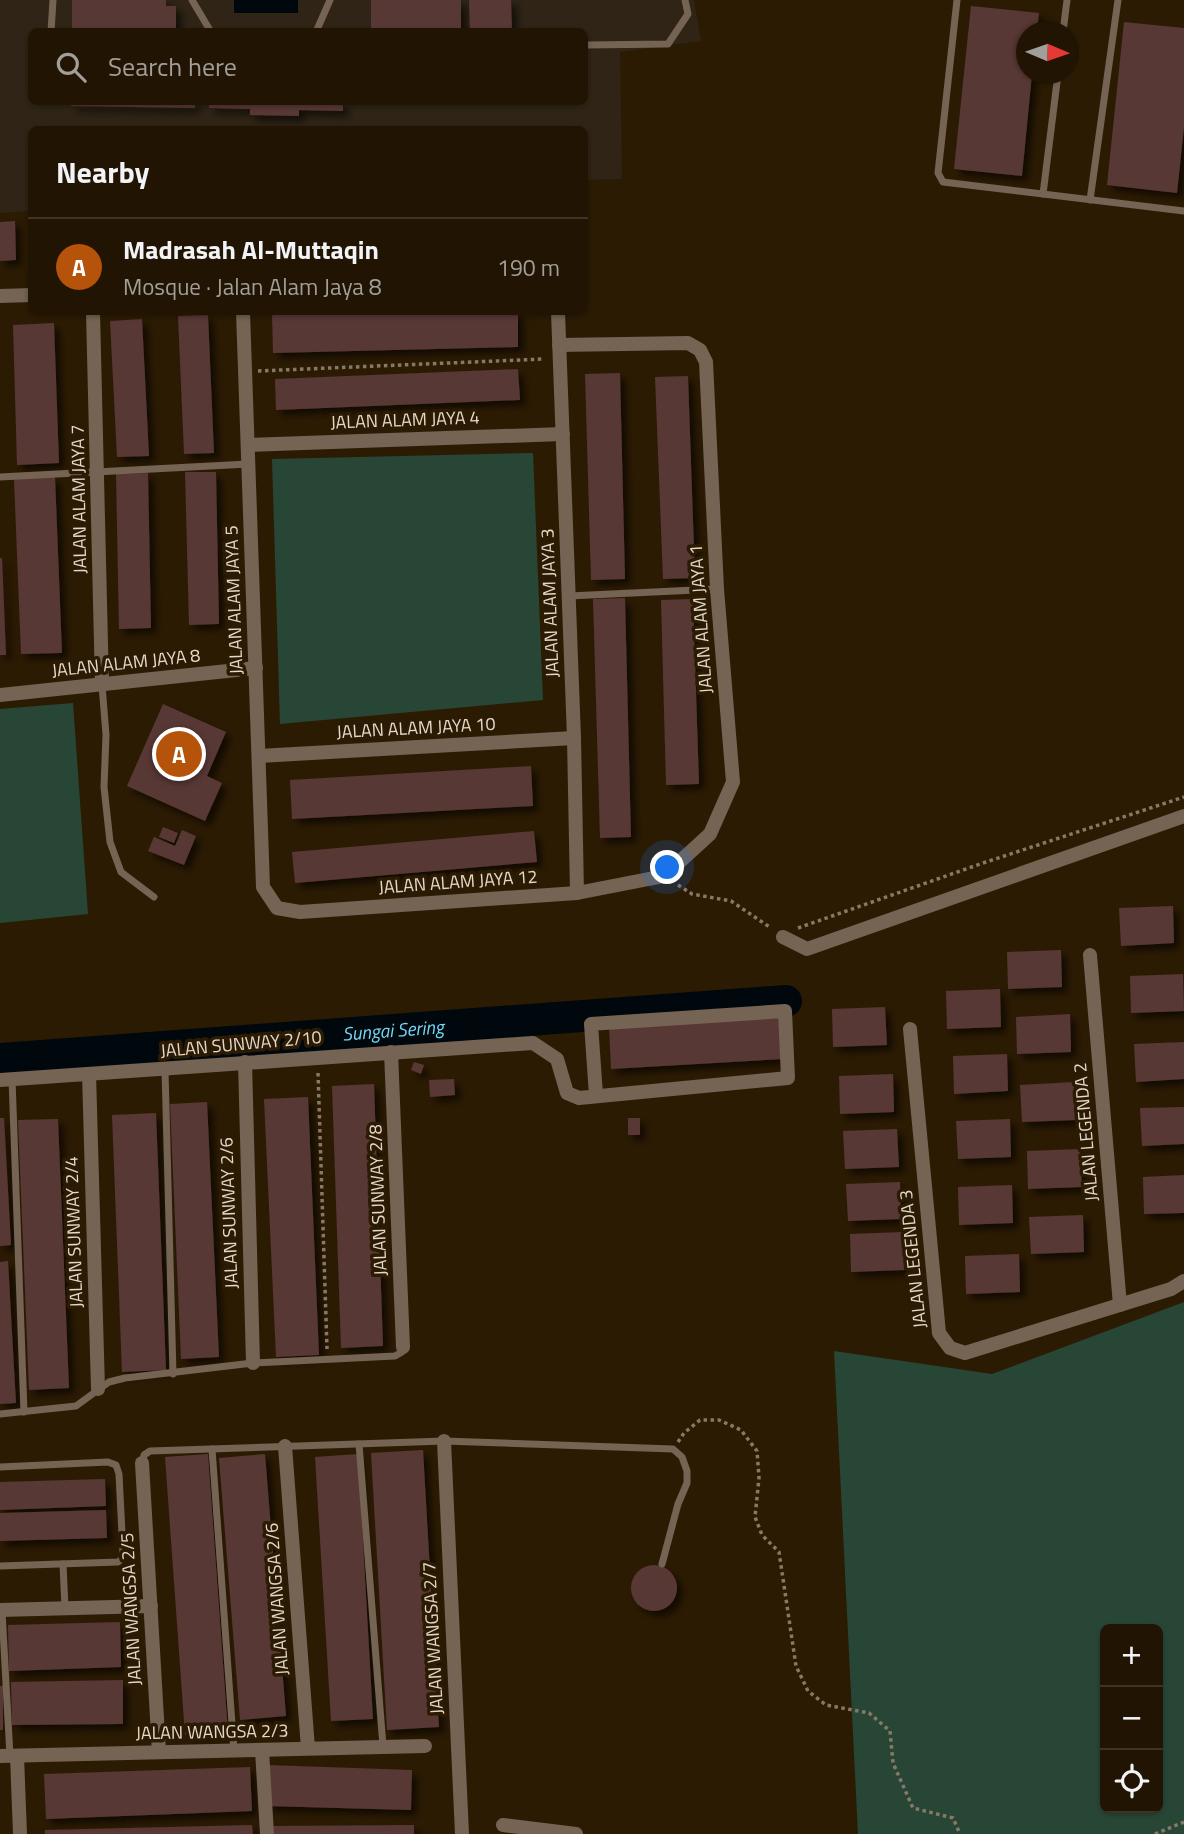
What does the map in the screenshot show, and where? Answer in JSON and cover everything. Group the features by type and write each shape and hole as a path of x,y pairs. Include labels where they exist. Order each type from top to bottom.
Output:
{"street":[{"path":"0,296 28,295"},
{"name":"JALAN ALAM JAYA 7","path":"93,315 102,685"},
{"name":"JALAN ALAM JAYA 5","path":"243,315 263,887"},
{"name":"JALAN ALAM JAYA 3","path":"558,315 575,738 577,892"},
{"name":"JALAN ALAM JAYA 1","path":"560,352 688,343 700,350 706,362 717,589 733,782 710,834 664,876"},
{"name":"JALAN ALAM JAYA 4","path":"248,444 563,434"},
{"name":"JALAN ALAM JAYA 8","path":"0,695 256,668"},
{"name":"JALAN ALAM JAYA 10","path":"259,756 575,738"},
{"path":"783,937 807,949 1184,816"},
{"name":"JALAN ALAM JAYA 12","path":"263,887 277,908 300,912 577,892 664,876"},
{"name":"JALAN LEGENDA 2","path":"1090,955 1120,1305"},
{"name":"JALAN SUNWAY 2/10","path":"6,1079 533,1043 557,1059 567,1093 579,1098 788,1079 785,1011 591,1024 596,1096"},
{"name":"JALAN LEGENDA 3","path":"910,1029 939,1333 950,1348 965,1353 1171,1289 1184,1281"},
{"name":"JALAN SUNWAY 2/8","path":"391,1052 403,1347"},
{"name":"JALAN SUNWAY 2/6","path":"245,1062 253,1363"},
{"name":"JALAN SUNWAY 2/4","path":"89,1074 98,1389"},
{"name":"JALAN WANGSA 2/7","path":"444,1441 462,1834"},
{"name":"JALAN WANGSA 2/6","path":"285,1446 308,1748"},
{"name":"JALAN WANGSA 2/5","path":"142,1462 159,1752"},
{"path":"1,1610 150,1606"},
{"name":"JALAN WANGSA 2/3","path":"9,1756 425,1746"},
{"path":"262,1750 267,1834"},
{"path":"9,1756 20,1834"},
{"path":"503,1825 576,1834"}],"lane":[{"path":"51,28 53,0"},
{"path":"192,0 209,28"},
{"path":"318,28 330,0"},
{"path":"588,45 668,44 688,14 685,0"},
{"path":"957,0 938,173 943,182 1184,211"},
{"path":"1064,21 1067,0"},
{"path":"1090,200 1118,0"},
{"path":"1043,194 1057,84"},
{"path":"0,477 248,464"},
{"path":"569,596 717,589"},
{"path":"102,685 106,735 104,788 110,842 121,872 154,897"},
{"path":"165,1070 173,1374"},
{"path":"6,1079 24,1412"},
{"path":"0,1414 76,1406 108,1382 125,1378 253,1363 395,1356 402,1352 403,1347"},
{"path":"142,1462 144,1455 150,1451 444,1441 673,1449 682,1457 687,1471 687,1483 678,1504 662,1564"},
{"path":"359,1444 383,1746"},
{"path":"212,1449 234,1751"},
{"path":"0,1467 108,1462 116,1465 119,1474 122,1559 118,1562 0,1566"},
{"path":"63,1564 65,1608"},
{"path":"1,1610 9,1756"}],"path":[{"path":"245,371 560,352"},
{"path":"692,894 731,901 783,937 815,921 995,858 1184,797"},
{"path":"318,1057 327,1358"},
{"path":"673,1449 684,1433 700,1420 719,1420 741,1430 757,1451 759,1478 755,1517 762,1535 779,1552 796,1666 808,1691 826,1705 870,1713 890,1731 893,1763 913,1808 953,1818 960,1834"},
{"path":"1155,1834 1184,1822"}],"shaded area":[{"path":"0,0 694,0 701,41 620,52 622,179 588,180 588,126 28,126 28,211 0,213"},
{"path":"234,0 298,0 298,13 234,13"}],"green space":[{"path":"533,453 543,700 280,724 272,459"},
{"path":"73,703 88,914 0,923 0,709"},
{"path":"1184,1302 1184,1834 858,1834 834,1351 992,1374"}],"building":[{"path":"72,0 166,0 166,6 176,6 176,28 72,28"},
{"path":"371,0 461,0 461,28 371,28"},
{"path":"469,0 511,0 512,28 470,28"},
{"path":"971,6 1039,13 1038,21 1016,21 1016,84 1031,84 1022,176 954,169"},
{"path":"1124,22 1184,28 1184,127 1177,193 1107,185"},
{"path":"195,105 195,108 71,106"},
{"path":"209,105 343,105 343,111 299,110 299,116 250,115 250,109 209,108"},
{"path":"15,221 16,260 0,261 0,222"},
{"path":"208,315 214,453 184,454 178,316"},
{"path":"272,315 518,315 518,347 273,353"},
{"path":"142,319 149,456 117,457 110,321"},
{"path":"54,323 59,463 17,465 13,325"},
{"path":"518,369 520,400 276,410 275,379"},
{"path":"620,373 625,579 591,580 585,374"},
{"path":"688,376 695,578 663,579 655,377"},
{"path":"185,472 216,472 219,624 189,625"},
{"path":"148,473 151,628 119,629 116,474"},
{"path":"55,477 62,653 21,654 14,479"},
{"path":"2,558 6,655 0,655"},
{"path":"625,598 631,837 600,838 593,599"},
{"path":"693,599 699,784 666,785 661,600"},
{"path":"163,704 226,732 207,776 222,783 205,821 127,786"},
{"path":"531,766 533,806 292,819 290,780"},
{"path":"163,827 178,833 174,843 159,837"},
{"path":"182,830 196,836 184,865 148,851 154,837 175,846"},
{"path":"534,831 537,862 295,883 292,852"},
{"path":"1173,906 1174,943 1121,946 1119,908"},
{"path":"1061,950 1062,987 1008,989 1007,952"},
{"path":"1183,974 1184,1011 1131,1013 1130,976"},
{"path":"1000,989 1001,1027 947,1029 946,991"},
{"path":"885,1007 887,1045 833,1047 832,1009"},
{"path":"1070,1014 1071,1052 1017,1054 1016,1017"},
{"path":"781,1018 783,1059 611,1069 609,1027"},
{"path":"1184,1042 1184,1079 1136,1082 1134,1044"},
{"path":"1007,1054 1008,1091 954,1094 953,1056"},
{"path":"414,1062 424,1065 421,1074 411,1070"},
{"path":"893,1074 894,1112 840,1114 839,1076"},
{"path":"454,1079 455,1095 430,1097 429,1080"},
{"path":"1074,1082 1076,1120 1022,1122 1020,1085"},
{"path":"374,1084 383,1346 341,1348 332,1086"},
{"path":"308,1097 319,1355 276,1357 264,1099"},
{"path":"207,1102 219,1357 181,1359 170,1104"},
{"path":"1184,1107 1184,1144 1142,1146 1140,1108"},
{"path":"156,1113 166,1370 122,1372 112,1115"},
{"path":"0,1118 4,1118 11,1245 0,1246"},
{"path":"628,1118 640,1118 640,1135 628,1135"},
{"path":"58,1119 69,1388 29,1390 18,1120"},
{"path":"1010,1119 1011,1157 958,1159 956,1121"},
{"path":"897,1129 899,1167 845,1169 843,1131"},
{"path":"1080,1149 1082,1187 1028,1189 1027,1151"},
{"path":"1184,1175 1184,1213 1144,1214 1143,1177"},
{"path":"900,1182 901,1219 848,1221 846,1184"},
{"path":"1012,1185 1013,1223 959,1225 958,1187"},
{"path":"1083,1215 1084,1252 1031,1254 1029,1217"},
{"path":"904,1232 905,1270 851,1272 850,1234"},
{"path":"1019,1254 1020,1292 966,1294 965,1256"},
{"path":"8,1261 16,1403 0,1404 0,1262"},
{"path":"423,1450 439,1727 387,1730 371,1453"},
{"path":"208,1454 228,1732 185,1735 165,1457"},
{"path":"265,1454 286,1716 240,1720 219,1458"},
{"path":"358,1454 373,1719 331,1721 315,1457"},
{"path":"105,1479 106,1506 0,1510 0,1482"},
{"path":"106,1510 107,1538 0,1541 0,1513"},
{"path":"654,1565 670,1572 677,1588 670,1604 654,1611 638,1604 631,1588 638,1572"},
{"path":"120,1622 121,1667 9,1671 8,1625"},
{"path":"123,1680 123,1724 12,1725 11,1682"},
{"path":"0,1686 3,1686 3,1730 0,1730"},
{"path":"267,1765 412,1770 411,1810 266,1806"},
{"path":"250,1767 252,1811 46,1819 44,1774"},
{"path":"252,1825 253,1834 45,1834 45,1830"},
{"path":"414,1825 414,1834 269,1834 269,1826"}],"waterway":[{"name":"Sungai Sering","path":"0,1059 786,1001"}],"place":[{"name":"Madrasah Al-Muttaqin","path":"179,754"}]}
